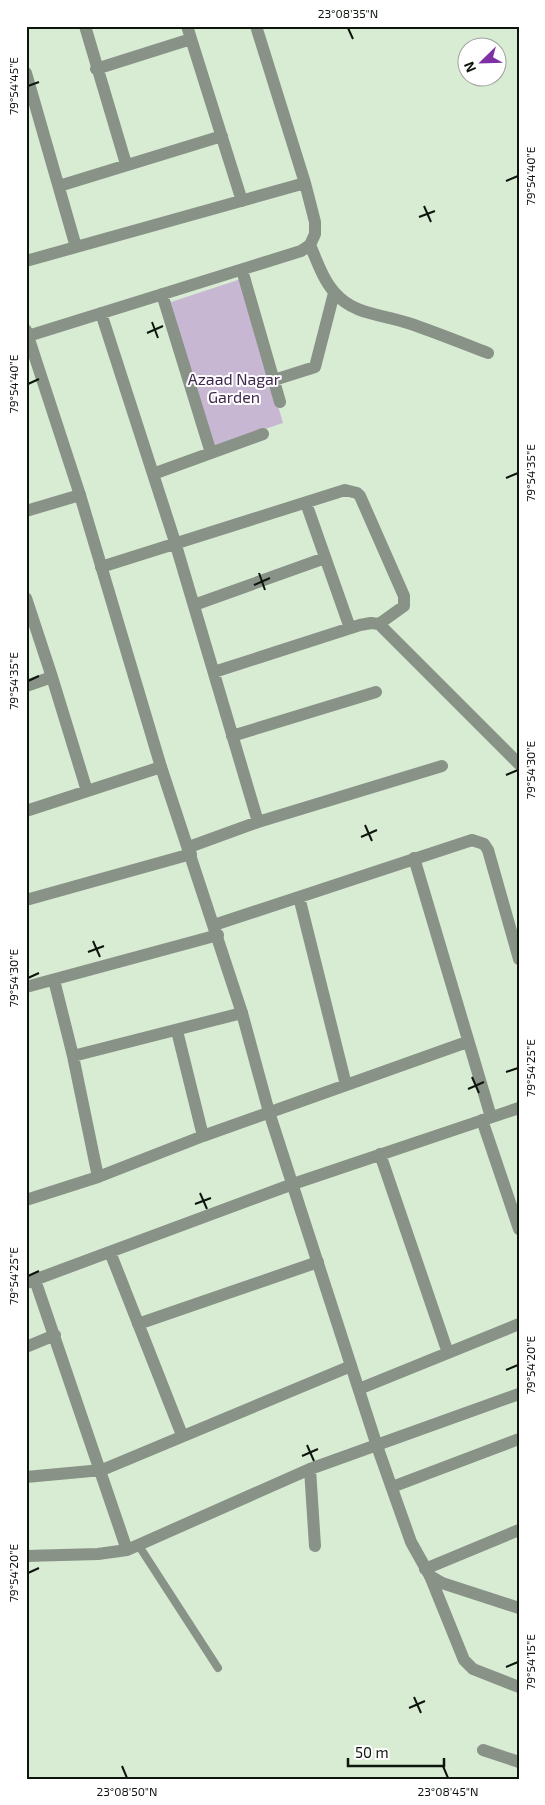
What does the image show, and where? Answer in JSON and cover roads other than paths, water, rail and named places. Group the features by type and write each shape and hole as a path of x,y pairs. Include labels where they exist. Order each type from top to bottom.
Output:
{"street":[{"path":"85,26 96,69 126,164"},
{"path":"187,26 242,201"},
{"path":"256,26 305,183 315,222 315,234 310,245 301,251 242,270 101,313 27,333 80,495 161,767 190,850 242,1013 269,1112 377,1446 411,1542 428,1572 464,1660 473,1669 519,1687"},
{"path":"96,69 191,39"},
{"path":"26,73 76,247"},
{"path":"58,186 222,136"},
{"path":"26,261 305,183"},
{"path":"310,245 325,280 334,293 346,304 359,310 407,322 488,353"},
{"path":"242,270 280,402"},
{"path":"274,380 315,367 334,293"},
{"path":"162,294 211,453"},
{"path":"101,313 175,542 258,822"},
{"path":"153,474 263,434"},
{"path":"101,566 346,490 357,492 405,603 400,610 378,624"},
{"path":"26,511 80,495"},
{"path":"306,503 350,628"},
{"path":"194,605 325,558"},
{"path":"26,598 87,791"},
{"path":"214,672 350,628 371,623 378,624 519,764"},
{"path":"26,686 52,678"},
{"path":"232,736 376,692"},
{"path":"26,900 190,850 258,822 442,766"},
{"path":"26,811 161,767"},
{"path":"26,987 216,930 299,897 472,840 484,844 488,850 519,960"},
{"path":"414,858 467,1042 486,1118 519,1228"},
{"path":"299,897 346,1085"},
{"path":"54,980 73,1056 98,1177"},
{"path":"73,1056 242,1013"},
{"path":"177,1031 203,1136"},
{"path":"26,1200 98,1177 203,1136 467,1042"},
{"path":"133,1548 102,1470 54,1335 31,1281 293,1184 519,1108"},
{"path":"380,1154 448,1353"},
{"path":"110,1252 182,1435"},
{"path":"138,1324 318,1262"},
{"path":"359,1389 519,1324"},
{"path":"26,1347 54,1335"},
{"path":"26,1477 102,1470 351,1366"},
{"path":"26,1556 98,1554 133,1548 222,1506 310,1469 519,1394"},
{"path":"392,1487 519,1439"},
{"path":"310,1469 315,1546"},
{"path":"428,1572 519,1530"},
{"path":"428,1572 442,1584 519,1608"},
{"path":"483,1750 519,1762"}],"lane":[{"path":"133,1548 218,1668"}],"park label":[{"name":"Azaad Nagar Garden","path":"234,388"}]}
